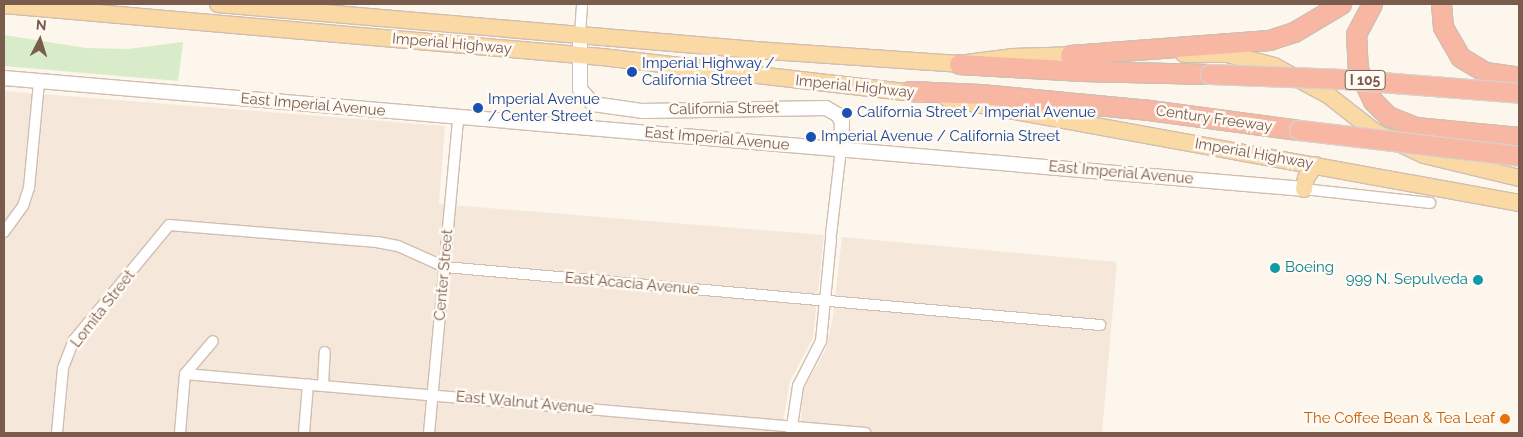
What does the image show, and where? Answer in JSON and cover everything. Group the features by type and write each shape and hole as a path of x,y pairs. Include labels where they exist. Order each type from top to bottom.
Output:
{"highway":[{"path":"1070,55 1269,40 1294,32 1341,4"},
{"path":"1372,4 1356,34 1358,69 1373,101 1388,116 1416,127 1519,137"},
{"path":"1442,4 1443,27 1456,52 1485,72 1519,77"},
{"name":"I 105","path":"959,64 1083,72 1344,79 1519,93"},
{"name":"Century Freeway","path":"908,91 980,94 1149,110 1519,156"}],"main road":[{"name":"Imperial Highway","path":"218,4 959,64 1070,55 1227,54 1252,58 1274,66 1328,95 1375,132 1424,155 1519,178"},
{"name":"Imperial Highway","path":"4,5 47,6 580,54 679,64 791,81 908,91 1519,203"},
{"path":"1304,189 1306,178 1315,165"}],"street":[{"name":"California Street","path":"582,4 580,89 593,104 642,110 826,108 838,115 842,122 827,300 821,341 798,386 791,430"},
{"name":"East Imperial Avenue","path":"4,78 1304,189 1430,203"},
{"path":"4,232 23,206 28,188 39,82"},
{"name":"Center Street","path":"429,433 458,118"},
{"name":"East Acacia Avenue","path":"170,225 377,242 398,246 445,267 1100,325"},
{"name":"Lomita Street","path":"57,433 63,368 74,340 170,225"},
{"path":"180,433 185,374 213,341"},
{"path":"323,384 325,352"},
{"name":"East Walnut Avenue","path":"185,374 432,394 791,430 865,433"},
{"path":"304,433 308,384"}],"shaded area":[{"path":"4,91 445,126 439,204 824,235 813,338 790,381 781,433 4,433"},
{"path":"842,237 1117,262 1102,433 800,433 803,391 826,349 833,316"}],"green space":[{"path":"4,35 86,48 128,49 183,42 178,81 4,66"}],"place":[{"name":"Imperial Highway / California Street","path":"632,72"},
{"name":"Imperial Avenue / Center Street","path":"478,108"},
{"name":"California Street / Imperial Avenue","path":"847,113"},
{"name":"Imperial Avenue / California Street","path":"811,137"},
{"name":"Boeing","path":"1275,268"},
{"name":"999 N. Sepulveda","path":"1478,280"},
{"name":"The Coffee Bean & Tea Leaf","path":"1505,419"}]}
